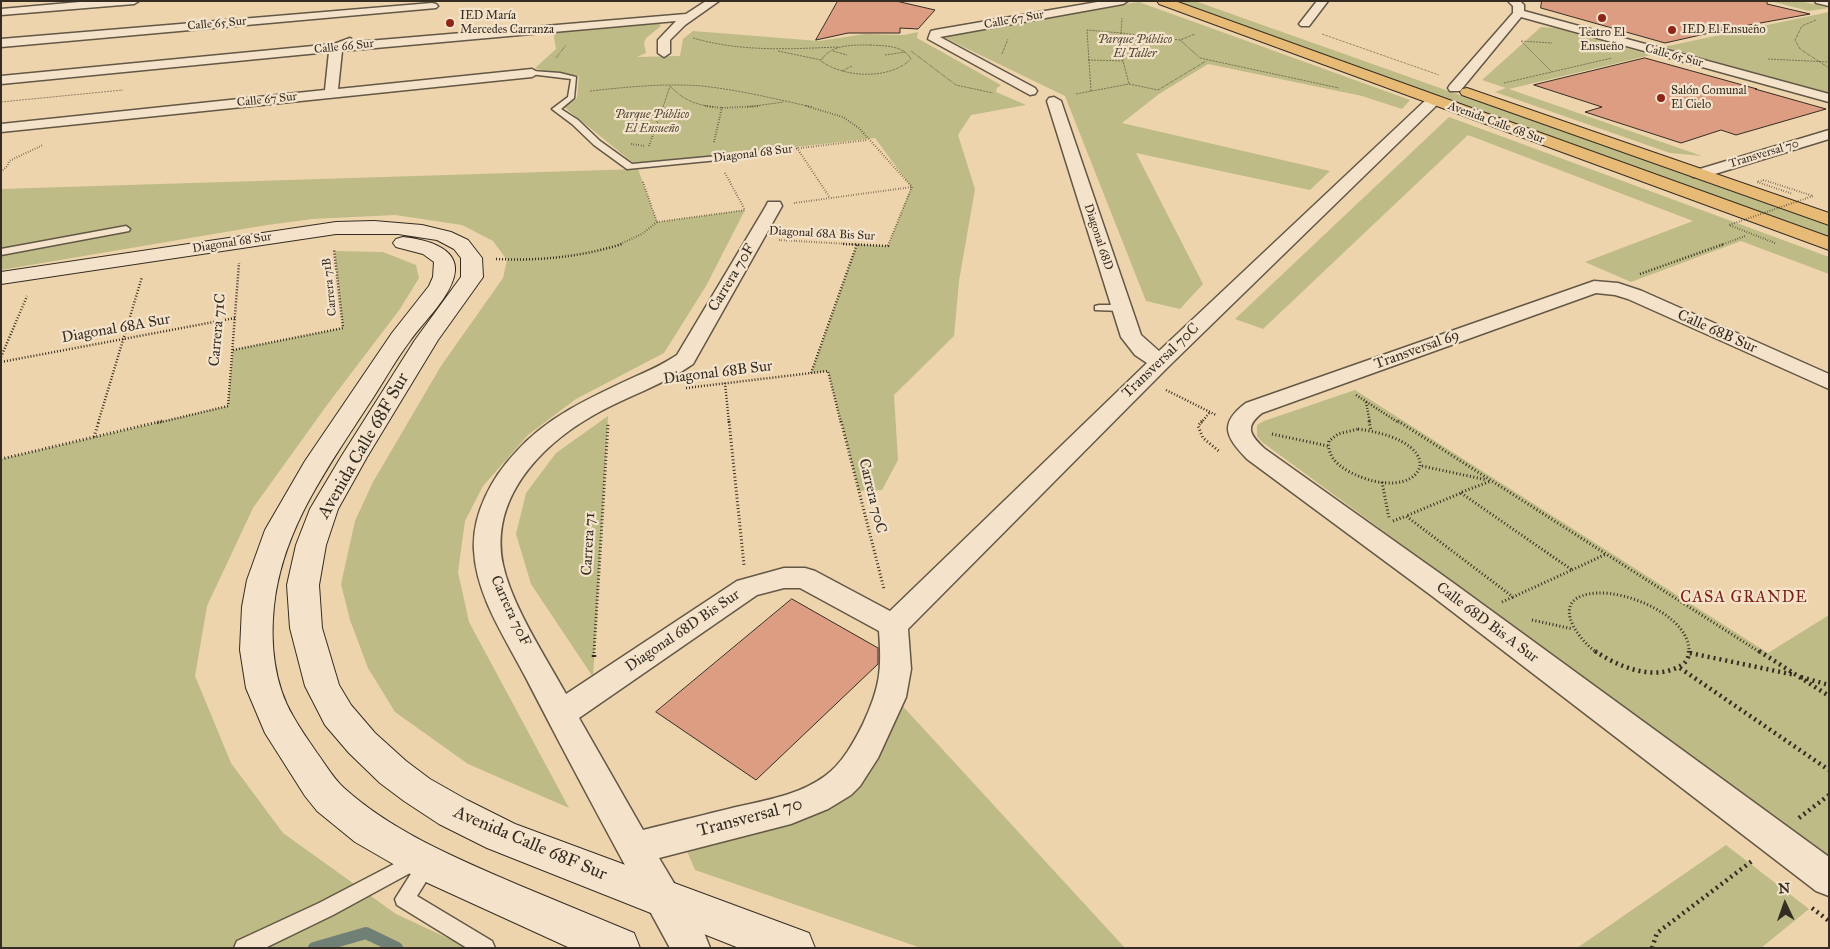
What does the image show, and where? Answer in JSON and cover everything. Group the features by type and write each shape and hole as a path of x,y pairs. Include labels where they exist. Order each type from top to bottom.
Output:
{"main road":[{"name":"Avenida Calle 68 Sur","path":"1162,1 1436,91 1776,225 1829,244"},
{"path":"1206,1 1250,16"},
{"path":"1289,30 1306,30"},
{"name":"Avenida Calle 68 Sur","path":"1436,91 1455,88 1829,219"}],"street":[{"path":"1,12 134,1"},
{"path":"664,53 664,40 672,29 686,17 714,1"},
{"name":"Calle 67 Sur","path":"947,46 934,39 935,34 1123,1"},
{"path":"1306,30 1323,1"},
{"path":"1455,88 1519,13 1518,5 1513,1"},
{"path":"1820,1 1829,3"},
{"path":"397,21 437,3"},
{"name":"Calle 65 Sur","path":"1,43 437,3"},
{"path":"234,34 247,8"},
{"name":"Calle 65 Sur","path":"1519,13 1829,98"},
{"name":"Calle 66 Sur","path":"1,80 557,27 686,17"},
{"path":"331,93 336,48 371,33"},
{"path":"222,59 228,46"},
{"path":"947,46 1030,91"},
{"name":"Calle 67 Sur","path":"1,128 532,73"},
{"name":"Transversal 70C","path":"893,626 1160,362 1389,145 1436,91"},
{"name":"Diagonal 68D","path":"1054,101 1131,337 1143,350 1160,362"},
{"name":"Transversal 70","path":"1699,174 1829,134"},
{"name":"Carrera 70F","path":"691,948 560,714 502,599 489,564 488,531 496,502 513,474 535,446 567,422 610,397 668,369 684,358 774,206"},
{"name":"Diagonal 68 Sur","path":"1,278 336,228 402,228 428,232 450,238 458,252"},
{"name":"Diagonal 68 Sur","path":"1,290 317,242 346,240 407,243 458,252"},
{"name":"Avenida Calle 68F Sur","path":"619,948 424,861 365,827 328,797 287,741 268,704 260,677 256,641 258,605 265,570 292,502 401,336 440,285 445,267 444,261 458,252 475,266 472,277 409,368 354,457 324,509 310,545 304,585 306,628 314,663 322,686 338,715 362,743 393,772 417,790 453,812 500,836 794,948"},
{"name":"Calle 68B Sur","path":"1604,288 1618,289 1635,295 1829,382"},
{"name":"Transversal 69","path":"1238,427 1242,417 1254,408 1586,289 1604,288"},
{"name":"Calle 68D Bis A Sur","path":"1238,427 1242,440 1256,454 1442,589 1829,879"},
{"name":"Diagonal 68D Bis Sur","path":"560,714 747,588 784,578 805,578 893,626"},
{"name":"Transversal 70","path":"635,848 790,809 815,800 840,784 868,746 886,706 896,670 893,626"}],"lane":[{"path":"532,73 560,74 574,78 570,98 556,109 630,167 718,158"},
{"path":"1,252 126,229"},
{"path":"1099,308 1121,308"},
{"path":"244,948 424,861"},
{"path":"424,861 404,898 485,948"}],"path":[{"path":"1122,14 1123,61 1129,84"},
{"path":"1822,18 1805,23 1796,32 1795,40 1800,49 1829,68"},
{"path":"532,73 556,59 566,45 557,27"},
{"path":"672,29 703,42 721,46 772,50 822,60 827,66 842,71 864,73 897,69 910,62 911,56 906,52 879,46 772,50"},
{"path":"1091,91 1087,30 1180,40 1196,34"},
{"path":"1180,40 1191,52 1206,60 1343,89"},
{"path":"1520,40 1553,72"},
{"path":"884,55 947,46"},
{"path":"822,60 823,55 832,50 845,47"},
{"path":"832,50 847,54"},
{"path":"911,51 956,86 981,92 1001,94"},
{"path":"1496,85 1617,57"},
{"path":"1088,60 1123,61"},
{"path":"1076,94 1129,84 1158,90 1206,60"},
{"path":"842,71 852,66"},
{"path":"84,119 116,69"},
{"path":"571,93 670,85 737,91 816,108 843,117 859,128 868,140"},
{"path":"670,85 675,94 689,101 722,107 756,106 785,101"},
{"path":"649,146 670,85"},
{"path":"722,107 713,145 745,210"},
{"name":"Diagonal 68 Sur","path":"718,158 868,140"},
{"name":"Diagonal 68A Bis Sur","path":"755,239 888,246 912,187 868,140"},
{"path":"798,148 830,198"},
{"path":"458,252 522,261 574,256 633,239 651,229 657,222 641,178"},
{"path":"1775,243 1728,225 1813,196 1764,180 1757,182 1793,194"},
{"path":"1604,288 1776,225"},
{"name":"Carrera 71B","path":"232,350 343,328 334,244"},
{"path":"811,373 857,244"},
{"name":"Carrera 71C","path":"94,437 228,406 240,257"},
{"path":"1,459 94,437 143,273"},
{"path":"1,357 28,293"},
{"name":"Diagonal 68A Sur","path":"1,362 235,318"},
{"name":"Diagonal 68B Sur","path":"677,389 828,371"},
{"name":"Carrera 70C","path":"828,371 893,626"},
{"path":"1144,378 1238,427 1328,446"},
{"path":"725,383 747,588"},
{"path":"1352,392 1829,696"},
{"name":"Carrera 71","path":"591,693 610,397"},
{"path":"1366,401 1371,430"},
{"path":"1371,430 1387,434 1412,447 1419,456 1422,466 1420,472 1413,478 1402,482 1382,482 1354,476 1340,468 1331,459 1327,450 1328,446 1329,441 1345,431 1371,430"},
{"path":"1422,466 1491,481"},
{"path":"1491,481 1405,515 1513,597 1606,554"},
{"path":"1382,482 1390,522"},
{"path":"1461,493 1572,570"},
{"path":"1597,593 1616,594 1636,600 1656,609 1673,621 1686,634 1691,648 1690,654 1689,660 1680,668 1665,672 1648,672 1628,668 1608,660 1591,648 1573,629 1570,624 1569,612 1572,603 1582,597 1597,593"},
{"path":"1690,654 1797,676 1829,685"},
{"path":"1680,668 1829,770"},
{"path":"1652,948 1657,933 1752,862"}],"green space":[{"path":"1173,1 1195,1 1829,226 1829,240"},
{"path":"1770,1 1800,1 1829,8 1809,11"},
{"name":"Parque Público El Taller","path":"1139,2 1410,100 1402,109 1362,96 1208,64 1159,94 1122,123 1330,171 1310,190 1136,153 1203,284 1180,309 1146,301 1065,96 945,38 944,35 950,32"},
{"path":"1829,12 1829,93 1663,47"},
{"name":"Parque Público El Ensueño","path":"659,23 661,26 646,38 644,43 646,53 637,57 680,56 683,39 693,31 819,41 865,34 904,35 918,32 917,38 1001,85 997,88 996,92 1026,105 971,115 958,135 975,189 959,281 954,336 894,395 898,460 882,490 859,491 828,371 811,373 857,244 888,246 911,187 875,138 636,165 564,107 577,98 579,76 547,72 535,68 556,49 553,31"},
{"path":"1541,27 1555,28 1651,55 1509,89 1702,156 1670,153 1495,92 1506,88 1482,80"},
{"path":"1449,117 1829,257 1829,274 1741,241 1631,282 1585,262 1693,221 1468,135 1263,329 1235,319"},
{"path":"638,169 657,222 745,210 706,286 664,353 576,399 528,435 483,486 465,521 458,572 469,622 569,808 468,764 395,712 368,668 350,620 341,584 355,521 373,482 441,366 503,278 507,260 493,241 462,225 395,215 313,219 1,270 1,189"},
{"path":"335,251 383,252 416,265 419,278 400,309 327,405 253,508 207,606 195,676 231,763 283,833 396,914 469,948 1,948 1,459 228,406 233,350 343,328"},
{"path":"1355,390 1768,653 1829,615 1829,858 1262,442 1257,436 1257,425 1264,421"},
{"path":"608,416 593,677 531,584 516,534 526,493 556,453"},
{"path":"898,701 1125,948 921,948 695,870 687,851 769,826 867,769 891,731"},
{"path":"1726,845 1809,909 1761,948 1577,948"}],"building":[{"path":"838,1 896,1 935,10 918,29 900,28 900,33 848,33 816,40"},
{"name":"IED El Ensueño","path":"1542,1 1767,1 1767,4 1810,14 1727,29 1665,43 1541,8"},
{"path":"1645,58 1826,109 1736,135 1721,130 1681,143 1585,112 1602,107 1534,85"},
{"path":"792,599 878,648 878,664 756,780 656,712"}],"waterway":[{"path":"314,948 366,933 397,948"}],"place":[{"name":"Teatro El Ensueño","path":"1602,18"},
{"name":"IED María Mercedes Carranza","path":"450,23"},
{"name":"IED El Ensueño","path":"1672,30"},
{"name":"Salón Comunal El Cielo","path":"1661,98"}],"district":[{"name":"CASA GRANDE","path":"1744,598"}]}
